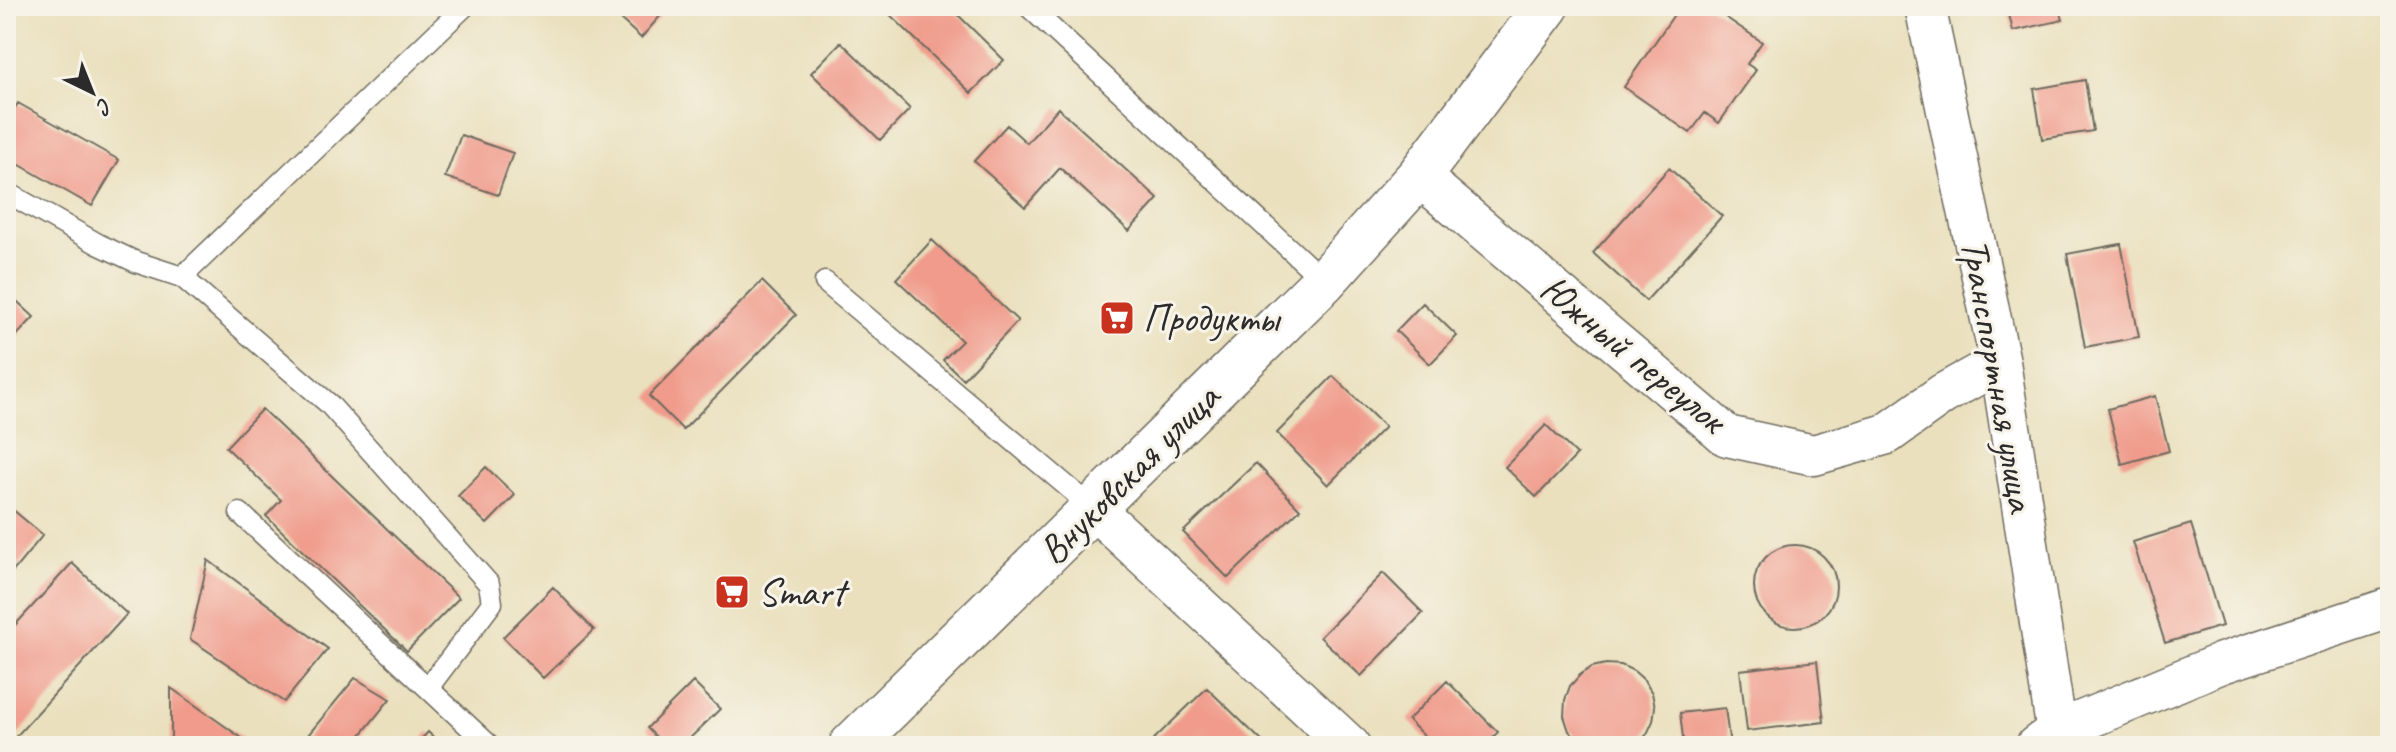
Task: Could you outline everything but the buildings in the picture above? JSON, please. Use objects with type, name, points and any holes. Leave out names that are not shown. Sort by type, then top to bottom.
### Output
[{"type":"main road","name":"Внуковская улица","points":[[851,746],[1324,281],[1419,176],[1547,6]]},
{"type":"street","name":"Транспортная улица","points":[[1925,6],[2000,362],[2050,741]]},
{"type":"street","name":"Южный переулок","points":[[1419,176],[1727,436],[1814,455],[1887,434],[1943,394],[2000,362]]},
{"type":"street","points":[[1094,509],[1350,746]]},
{"type":"street","points":[[2050,741],[2222,663],[2390,608]]},
{"type":"lane","points":[[182,277],[465,6]]},
{"type":"lane","points":[[1028,6],[1324,281]]},
{"type":"lane","points":[[6,192],[111,250],[182,277],[329,404],[489,584],[492,603],[428,688]]},
{"type":"lane","points":[[825,282],[1094,509]]},
{"type":"lane","points":[[240,513],[490,746]]},
{"type":"place","name":"Продукты","points":[[1117,318]]},
{"type":"place","name":"Smart","points":[[732,592]]}]
